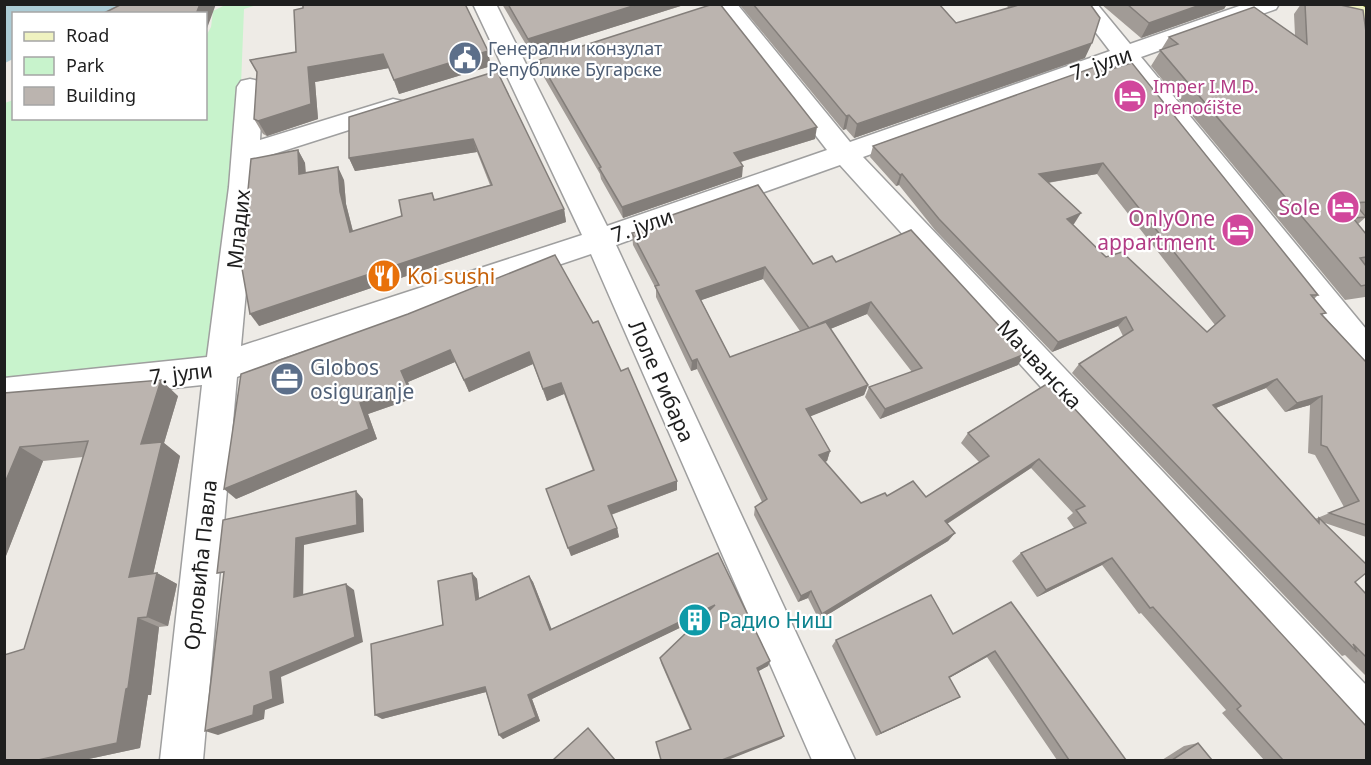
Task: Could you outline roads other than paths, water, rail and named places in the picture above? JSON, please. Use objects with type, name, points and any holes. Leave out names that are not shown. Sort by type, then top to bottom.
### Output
[{"type":"main road","points":[[1340,4],[1366,16]]},
{"type":"street","name":"Лоле Рибара","points":[[484,4],[600,240],[834,760]]},
{"type":"street","points":[[1085,4],[1366,352]]},
{"type":"street","name":"7. јули","points":[[4,392],[220,369],[266,350],[600,240],[1268,4]]},
{"type":"street","name":"Мачванска","points":[[717,6],[845,154],[1366,715]]},
{"type":"street","name":"Младих","points":[[220,369],[227,335],[250,87]]},
{"type":"street","points":[[245,154],[417,99]]},
{"type":"street","name":"Орловића Павла","points":[[181,760],[220,369]]},
{"type":"water","points":[[5,5],[131,5],[114,12],[12,12],[12,60],[5,63]]},
{"type":"place","name":"Генерални конзулат Републике Бугарске","points":[[465,58]]},
{"type":"place","name":"Imper I.M.D. prenoćište","points":[[1130,96]]},
{"type":"place","name":"Sole","points":[[1343,207]]},
{"type":"place","name":"OnlyOne appartment","points":[[1238,230]]},
{"type":"place","name":"Koi sushi","points":[[384,276]]},
{"type":"place","name":"Globos osiguranje","points":[[287,379]]},
{"type":"place","name":"Радио Ниш","points":[[695,620]]}]
